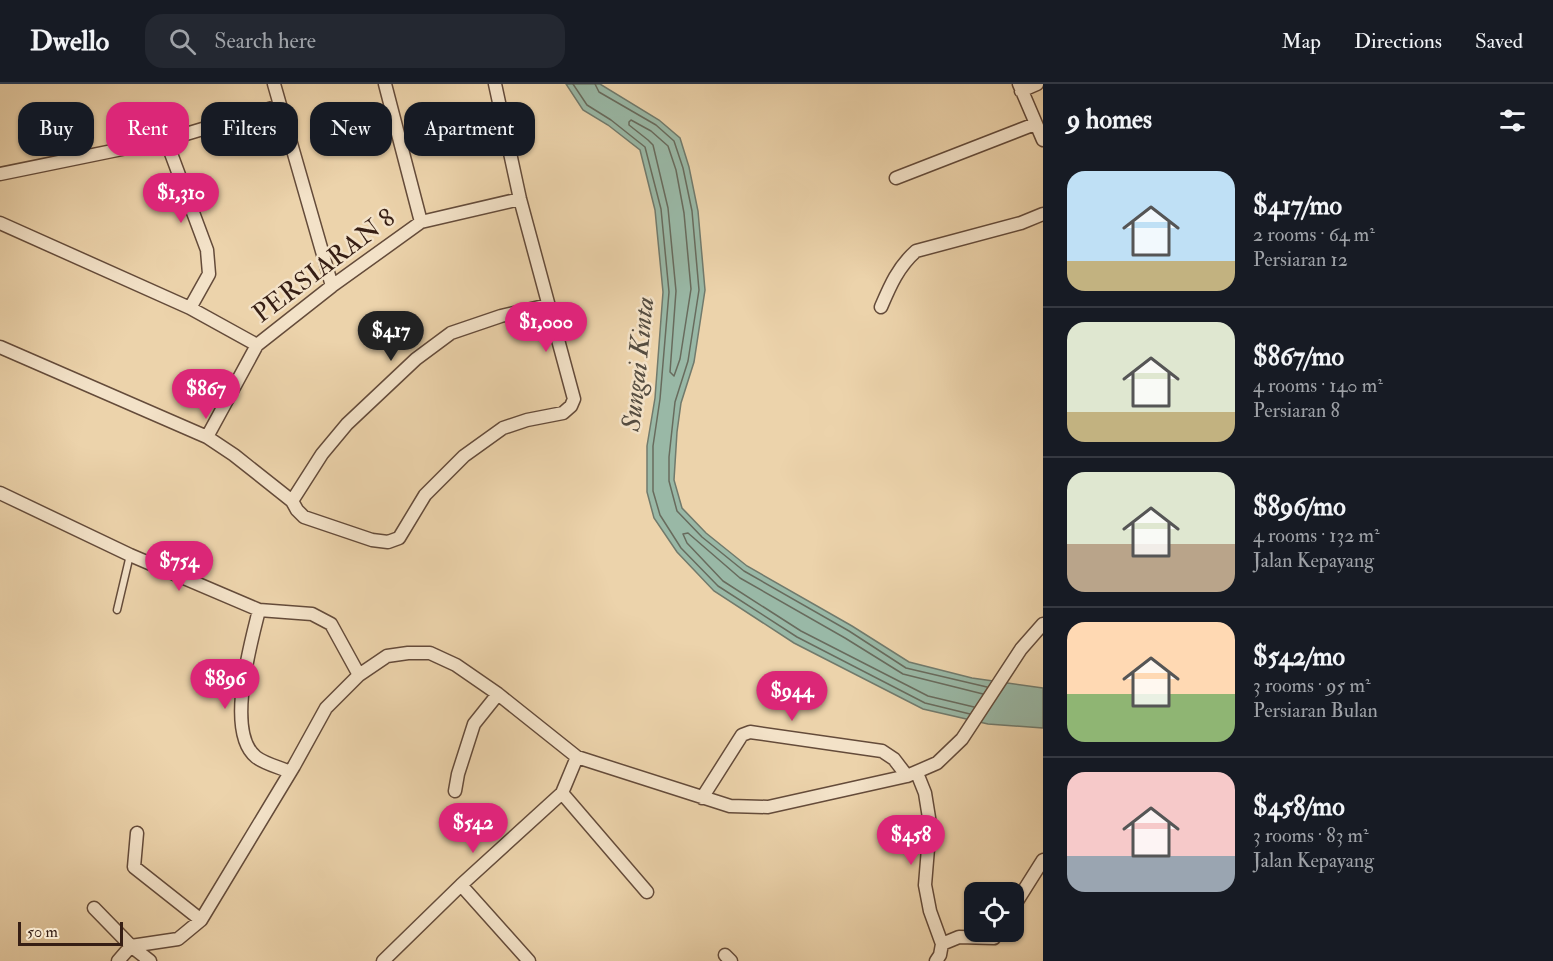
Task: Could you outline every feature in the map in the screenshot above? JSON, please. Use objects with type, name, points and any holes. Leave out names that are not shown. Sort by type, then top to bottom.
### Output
[{"type":"street","points":[[274,84],[278,102]]},
{"type":"street","points":[[385,84],[421,222]]},
{"type":"street","points":[[0,347],[207,437],[234,455],[292,501],[304,518],[372,540],[388,542],[399,538],[425,495],[464,456],[503,428],[527,420],[563,413],[571,406],[574,399],[520,199],[495,84]]},
{"type":"street","points":[[1037,84],[1020,87],[1043,140]]},
{"type":"street","points":[[896,178],[1035,124]]},
{"type":"street","points":[[0,174],[106,152]]},
{"type":"street","points":[[172,156],[207,250],[209,274],[190,308]]},
{"type":"street","points":[[294,156],[332,286]]},
{"type":"street","name":"PERSIARAN 8","points":[[207,437],[257,345],[332,286],[421,222],[520,199]]},
{"type":"street","points":[[880,307],[895,274],[916,251],[1021,223],[1043,214]]},
{"type":"street","points":[[0,223],[190,308],[257,345]]},
{"type":"street","points":[[292,501],[321,454],[347,424],[416,359],[442,339],[451,333],[501,316],[548,305]]},
{"type":"street","points":[[0,493],[130,555],[259,610],[312,614],[331,624],[359,675]]},
{"type":"street","points":[[259,610],[245,672],[240,713],[245,741],[257,758],[290,772]]},
{"type":"street","points":[[118,961],[131,946],[178,939],[201,920],[326,708],[359,675],[387,656],[430,653],[456,665],[498,694],[577,757],[730,806],[768,807],[912,774],[937,763],[962,739],[1021,649],[1043,624]]},
{"type":"street","points":[[455,791],[474,724],[498,694]]},
{"type":"street","points":[[702,798],[742,735],[750,732],[882,751],[894,759],[912,774],[925,793],[930,824],[925,885],[930,911],[942,944],[936,961]]},
{"type":"street","points":[[383,961],[461,885],[562,793],[577,757]]},
{"type":"street","points":[[562,793],[647,892]]},
{"type":"street","points":[[136,833],[134,867],[201,920]]},
{"type":"street","points":[[1024,890],[1043,860]]},
{"type":"street","points":[[461,885],[529,961]]},
{"type":"street","points":[[94,908],[131,946],[150,961]]},
{"type":"street","points":[[942,944],[964,937]]},
{"type":"lane","points":[[117,610],[130,555]]},
{"type":"water","name":"Sungai Kinta","points":[[566,84],[600,84],[659,120],[680,138],[689,167],[698,211],[705,290],[694,362],[681,403],[677,432],[674,480],[682,508],[706,533],[747,566],[852,626],[909,662],[972,678],[1043,688],[1043,728],[988,724],[923,709],[794,643],[714,591],[677,552],[654,518],[647,492],[647,446],[655,398],[663,292],[655,210],[640,150],[608,125],[583,110]]}]
